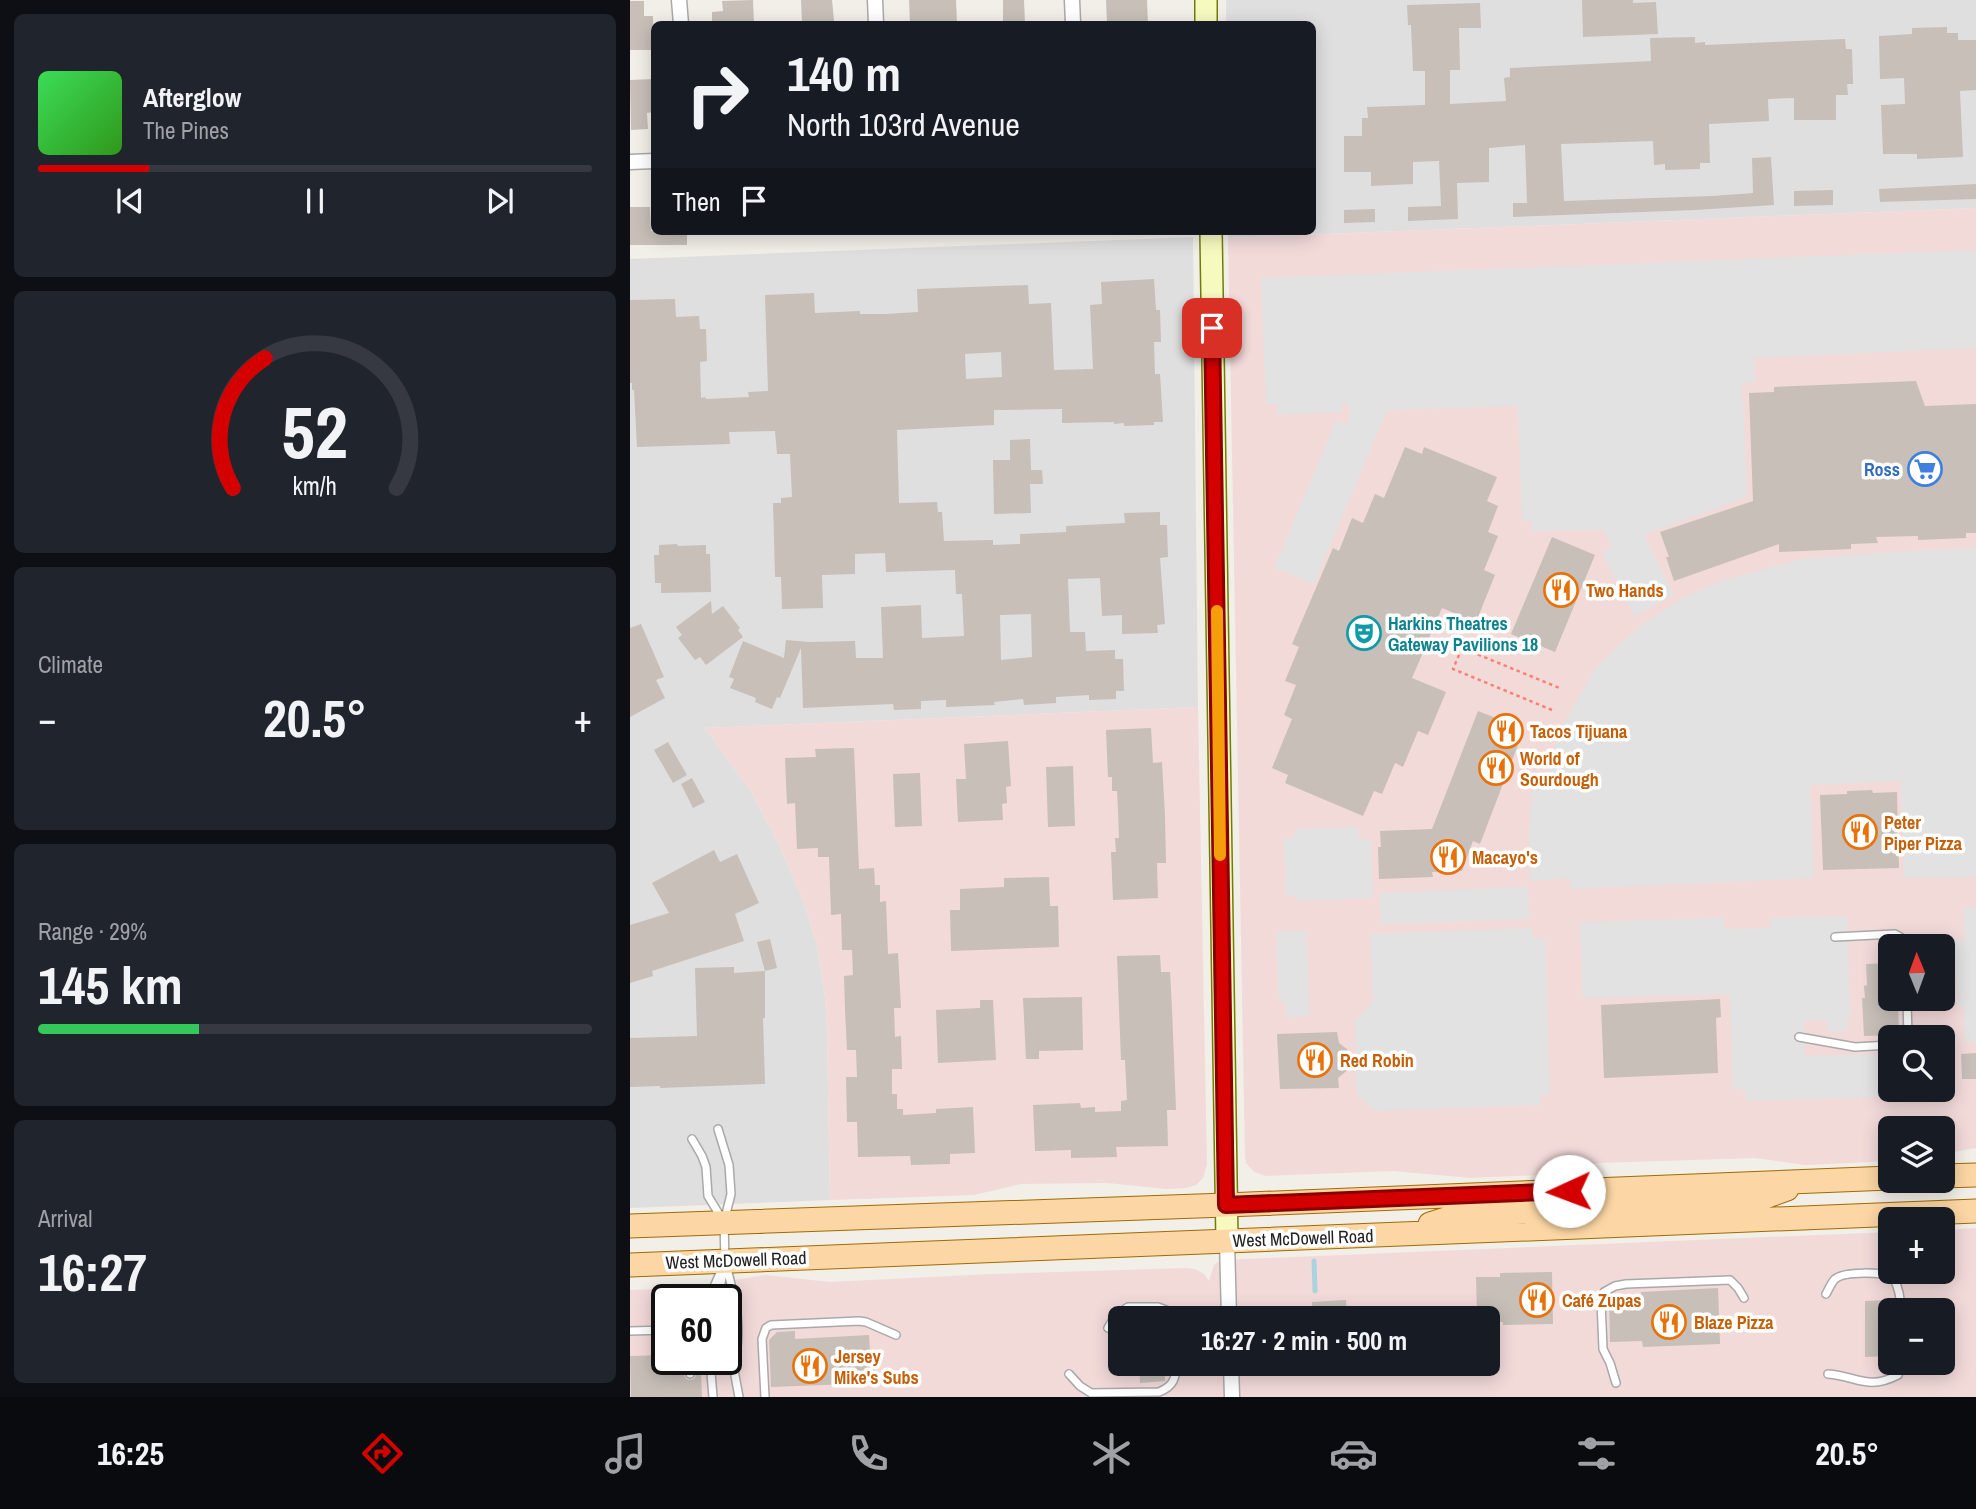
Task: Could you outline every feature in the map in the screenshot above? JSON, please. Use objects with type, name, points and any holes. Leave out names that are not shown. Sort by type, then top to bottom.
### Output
[{"type":"main road","points":[[1955,1176],[1976,1175]]},
{"type":"main road","name":"West McDowell Road","points":[[630,1226],[1878,1179]]},
{"type":"main road","points":[[1575,1226],[1582,1215],[1599,1206],[1754,1201],[1806,1182]]},
{"type":"main road","points":[[1398,1234],[1465,1213],[1547,1210],[1564,1203],[1569,1191]]},
{"type":"main road","name":"West McDowell Road","points":[[630,1265],[1976,1211]]},
{"type":"street","points":[[679,0],[681,21]]},
{"type":"street","points":[[875,0],[876,21]]},
{"type":"street","points":[[1072,0],[1073,21]]},
{"type":"street","points":[[1206,0],[1206,21]]},
{"type":"street","points":[[630,162],[651,161]]},
{"type":"street","points":[[1211,235],[1229,1306]]},
{"type":"street","points":[[1231,1376],[1232,1397]]},
{"type":"lane","points":[[1835,937],[1878,935]]},
{"type":"lane","points":[[1799,1037],[1855,1047],[1878,1046]]},
{"type":"lane","points":[[718,1129],[729,1165],[731,1194],[724,1222],[725,1261],[721,1284]]},
{"type":"lane","points":[[692,1139],[706,1167],[708,1196],[724,1222]]},
{"type":"lane","points":[[715,1284],[725,1261]]},
{"type":"lane","points":[[725,1261],[732,1284]]},
{"type":"lane","points":[[1826,1294],[1834,1280],[1842,1275],[1884,1273],[1893,1277],[1901,1298]]},
{"type":"lane","points":[[1616,1383],[1603,1349],[1601,1301],[1604,1292],[1626,1284],[1730,1280],[1744,1298]]},
{"type":"lane","points":[[765,1397],[763,1334],[771,1325],[859,1321],[896,1335]]},
{"type":"lane","points":[[630,1331],[651,1330]]},
{"type":"lane","points":[[1069,1374],[1091,1393],[1159,1392],[1166,1389],[1175,1380],[1175,1376]]},
{"type":"lane","points":[[1828,1374],[1842,1375],[1860,1382],[1886,1381],[1899,1375]]},
{"type":"lane","points":[[711,1375],[713,1397]]},
{"type":"lane","points":[[735,1375],[739,1397]]},
{"type":"path","points":[[1552,710],[1453,669],[1462,648],[1562,689]]},
{"type":"shaded area","points":[[1226,0],[1976,0],[1976,208],[1316,234],[1316,21],[1226,21]]},
{"type":"shaded area","points":[[1976,208],[1976,1148],[1955,1152],[1955,1116],[1878,1116],[1878,1162],[1806,1165],[1755,1158],[1599,1163],[1540,1175],[1471,1178],[1393,1171],[1266,1176],[1254,1172],[1246,1163],[1228,238]]},
{"type":"shaded area","points":[[1228,235],[1303,235],[1228,238]]},
{"type":"shaded area","points":[[1193,237],[1198,707],[705,728],[752,793],[781,849],[804,903],[817,945],[827,1030],[830,1200],[630,1208],[630,259]]},
{"type":"shaded area","points":[[1976,250],[1976,348],[1754,358],[1755,382],[1742,383],[1747,497],[1648,533],[1645,537],[1674,595],[1634,616],[1602,553],[1612,547],[1604,530],[1532,531],[1532,521],[1522,521],[1518,406],[1387,410],[1314,584],[1274,568],[1336,421],[1347,425],[1350,410],[1347,403],[1342,402],[1341,412],[1277,415],[1277,404],[1266,404],[1261,278]]},
{"type":"shaded area","points":[[1976,548],[1976,877],[1904,878],[1901,781],[1810,785],[1814,878],[1571,889],[1570,878],[1530,881],[1529,828],[1534,778],[1545,780],[1562,727],[1597,666],[1642,625],[1686,596],[1724,580],[1802,559]]},
{"type":"shaded area","points":[[1198,707],[1207,1164],[1203,1178],[1196,1185],[1186,1188],[1167,1189],[1107,1183],[1021,1184],[974,1195],[830,1200],[827,1030],[817,945],[804,903],[781,849],[752,793],[705,728]]},
{"type":"shaded area","points":[[1358,827],[1359,840],[1371,839],[1373,898],[1298,901],[1297,895],[1286,896],[1284,839],[1295,838],[1295,829]]},
{"type":"shaded area","points":[[1528,887],[1529,919],[1381,924],[1380,893]]},
{"type":"shaded area","points":[[1964,908],[1976,908],[1976,1042],[1965,1043],[1964,1006],[1957,1006],[1955,940],[1965,940]]},
{"type":"shaded area","points":[[1847,916],[1850,1018],[1847,1019],[1847,1031],[1828,1032],[1827,1020],[1804,1021],[1805,1056],[1878,1054],[1878,1097],[1746,1101],[1745,1089],[1733,1089],[1730,994],[1583,998],[1580,922],[1724,918],[1725,929],[1770,928],[1770,918]]},
{"type":"shaded area","points":[[1532,928],[1533,938],[1545,938],[1550,1095],[1541,1095],[1541,1105],[1376,1111],[1357,1096],[1355,1022],[1373,1001],[1370,934]]},
{"type":"shaded area","points":[[1306,930],[1310,1016],[1286,1017],[1286,1002],[1279,1001],[1276,932]]},
{"type":"shaded area","points":[[1976,1228],[1976,1397],[630,1397],[630,1290],[651,1289],[651,1375],[742,1375],[742,1284],[710,1284],[766,1275],[830,1282],[1186,1268],[1204,1274],[1209,1281],[1214,1265],[1221,1260],[1878,1233],[1878,1284],[1955,1284],[1955,1229]]},
{"type":"building","points":[[753,0],[754,21],[712,21],[712,12],[723,11],[722,1]]},
{"type":"building","points":[[801,0],[832,0],[834,21],[802,21]]},
{"type":"building","points":[[909,0],[956,0],[957,21],[910,21]]},
{"type":"building","points":[[1003,0],[1024,0],[1025,21],[1003,21]]},
{"type":"building","points":[[1106,0],[1147,0],[1148,21],[1107,21]]},
{"type":"building","points":[[1582,0],[1656,2],[1658,34],[1583,37]]},
{"type":"building","points":[[630,1],[644,1],[644,16],[653,16],[651,50],[630,50]]},
{"type":"building","points":[[1480,3],[1481,28],[1459,28],[1460,70],[1450,70],[1450,104],[1506,101],[1504,78],[1510,77],[1510,68],[1651,61],[1650,38],[1695,37],[1695,43],[1705,42],[1705,45],[1845,39],[1846,49],[1852,49],[1853,84],[1847,84],[1848,95],[1836,95],[1836,120],[1794,120],[1794,98],[1768,99],[1769,121],[1709,124],[1710,163],[1700,163],[1700,169],[1665,170],[1665,164],[1654,165],[1653,141],[1561,144],[1564,201],[1753,193],[1752,158],[1771,157],[1774,205],[1513,217],[1513,203],[1527,203],[1525,145],[1489,148],[1489,182],[1457,183],[1458,219],[1408,221],[1408,207],[1441,206],[1439,161],[1413,162],[1413,184],[1371,186],[1371,172],[1344,172],[1344,136],[1362,136],[1362,118],[1368,118],[1367,107],[1425,105],[1425,71],[1413,71],[1411,25],[1408,25],[1407,5]]},
{"type":"building","points":[[1947,27],[1947,33],[1958,33],[1958,40],[1976,40],[1976,90],[1960,91],[1963,157],[1917,159],[1917,154],[1883,154],[1881,105],[1905,104],[1904,78],[1880,79],[1879,36],[1912,34],[1912,28]]},
{"type":"building","points":[[651,79],[648,129],[631,130],[630,80]]},
{"type":"building","points":[[1976,184],[1976,199],[1880,202],[1879,189]]},
{"type":"building","points":[[1833,190],[1833,205],[1794,206],[1794,191]]},
{"type":"building","points":[[630,207],[650,207],[651,235],[687,235],[687,245],[630,245]]},
{"type":"building","points":[[1375,209],[1375,222],[1344,223],[1344,210]]},
{"type":"building","points":[[1154,279],[1156,310],[1160,310],[1161,342],[1154,342],[1155,374],[1160,374],[1163,422],[1124,426],[1124,423],[1114,422],[1062,423],[1062,409],[994,410],[994,425],[897,430],[899,503],[937,502],[938,512],[942,512],[944,541],[993,540],[993,545],[1020,544],[1020,534],[1066,532],[1066,526],[1125,523],[1124,513],[1160,512],[1160,525],[1167,525],[1168,557],[1160,558],[1165,624],[1157,625],[1158,633],[1122,634],[1122,615],[1102,616],[1100,578],[1068,579],[1070,632],[1085,632],[1086,651],[1115,650],[1115,659],[1123,659],[1124,691],[1116,691],[1116,699],[1089,700],[1089,695],[1056,697],[1056,703],[1024,705],[1023,699],[994,702],[995,705],[946,707],[946,700],[921,701],[921,709],[894,710],[893,704],[803,708],[801,648],[780,698],[777,697],[772,709],[755,702],[756,698],[730,688],[734,679],[729,677],[743,641],[784,658],[786,640],[855,641],[856,658],[883,658],[881,607],[921,605],[922,638],[964,636],[962,594],[956,594],[955,570],[886,572],[885,553],[855,554],[855,574],[822,575],[823,608],[782,609],[781,577],[775,577],[773,503],[781,503],[781,498],[792,497],[790,454],[777,454],[775,431],[729,432],[730,444],[637,447],[634,390],[630,383],[630,300],[675,299],[676,317],[699,316],[700,329],[706,329],[707,361],[700,362],[701,398],[706,399],[749,397],[748,392],[768,391],[765,295],[814,293],[815,313],[860,311],[860,314],[886,314],[918,312],[917,289],[1028,285],[1029,304],[1051,303],[1054,370],[1093,369],[1090,305],[1102,304],[1101,282]],"holes":[[[1001,352],[1002,377],[966,379],[965,354]],[[1031,614],[1032,657],[1001,660],[1000,615]]]},
{"type":"building","points":[[1916,381],[1925,406],[1976,404],[1976,533],[1966,533],[1966,538],[1918,540],[1918,536],[1876,537],[1878,543],[1851,544],[1851,549],[1779,552],[1779,544],[1674,581],[1660,532],[1753,501],[1749,393],[1774,392],[1774,387]]},
{"type":"building","points":[[1030,439],[1031,470],[1042,470],[1043,484],[1030,484],[1031,513],[994,514],[993,460],[1010,460],[1010,440]]},
{"type":"building","name":"Harkins Theatres Gateway Pavilions 18","points":[[1405,447],[1422,454],[1424,447],[1497,477],[1487,501],[1498,506],[1488,532],[1498,536],[1484,570],[1495,575],[1476,622],[1442,608],[1412,678],[1446,692],[1428,735],[1418,731],[1403,767],[1395,763],[1382,794],[1374,791],[1363,816],[1285,783],[1288,775],[1272,768],[1292,719],[1284,715],[1296,685],[1285,681],[1299,647],[1292,644],[1333,548],[1339,551],[1352,518],[1363,523],[1375,494],[1384,498]]},
{"type":"building","points":[[1552,537],[1595,555],[1555,652],[1511,634]]},
{"type":"building","points":[[659,545],[706,545],[706,554],[710,554],[711,592],[661,593],[661,583],[655,583],[654,555],[659,555]]},
{"type":"building","points":[[711,601],[712,614],[723,606],[740,628],[738,630],[743,637],[706,665],[700,657],[695,660],[678,638],[682,635],[676,627]]},
{"type":"building","points":[[641,624],[664,677],[656,680],[665,698],[630,717],[630,628]]},
{"type":"building","points":[[1478,711],[1524,729],[1480,844],[1473,841],[1462,871],[1432,872],[1433,877],[1379,879],[1380,831],[1432,829]]},
{"type":"building","points":[[1151,728],[1153,763],[1162,762],[1166,863],[1157,863],[1158,898],[1113,900],[1111,852],[1116,852],[1115,838],[1119,838],[1118,810],[1117,791],[1112,791],[1112,777],[1108,777],[1106,730]]},
{"type":"building","points":[[1008,741],[1011,786],[1006,787],[1007,803],[1002,804],[1003,820],[958,822],[956,779],[966,779],[964,744]]},
{"type":"building","points":[[668,742],[687,775],[673,783],[654,750]]},
{"type":"building","points":[[854,748],[859,869],[874,868],[875,885],[880,885],[880,902],[886,901],[888,954],[898,953],[901,1008],[894,1008],[895,1037],[901,1036],[902,1069],[892,1069],[892,1094],[897,1094],[897,1109],[903,1109],[903,1115],[936,1113],[936,1109],[973,1107],[975,1153],[950,1154],[950,1164],[911,1165],[910,1156],[858,1157],[857,1122],[847,1122],[846,1077],[857,1077],[856,1050],[847,1050],[845,1010],[844,976],[853,975],[852,950],[842,950],[841,914],[831,915],[829,857],[818,857],[818,848],[797,849],[795,803],[787,804],[785,758],[816,757],[815,749]]},
{"type":"building","points":[[1073,766],[1075,826],[1048,827],[1046,767]]},
{"type":"building","points":[[920,773],[922,826],[895,827],[893,774]]},
{"type":"building","points":[[692,778],[705,802],[693,808],[681,784]]},
{"type":"building","name":"Peter Piper Pizza","points":[[1872,790],[1873,793],[1897,792],[1899,868],[1823,870],[1820,795]]},
{"type":"building","points":[[714,850],[720,862],[737,854],[759,903],[735,914],[744,941],[652,971],[653,976],[630,983],[630,925],[669,913],[652,883]]},
{"type":"building","points":[[1049,877],[1050,906],[1058,906],[1059,947],[951,951],[950,910],[960,910],[960,889],[1004,887],[1004,878]]},
{"type":"building","points":[[770,939],[777,968],[765,971],[757,942]]},
{"type":"building","points":[[1160,955],[1161,972],[1170,972],[1172,1009],[1176,1110],[1167,1110],[1168,1146],[1116,1147],[1117,1157],[1071,1158],[1071,1150],[1035,1151],[1033,1105],[1080,1103],[1081,1108],[1095,1107],[1095,1112],[1121,1111],[1121,1101],[1127,1100],[1125,1060],[1121,1060],[1117,956]]},
{"type":"building","points":[[1866,964],[1878,964],[1878,1012],[1898,1012],[1899,1025],[1878,1025],[1878,1036],[1864,1036],[1862,998],[1865,998],[1864,986],[1867,985]]},
{"type":"building","points":[[734,967],[734,973],[765,971],[765,1084],[630,1087],[630,1038],[697,1036],[695,968]]},
{"type":"building","points":[[1082,997],[1083,1050],[1039,1051],[1039,1059],[1026,1059],[1023,998]]},
{"type":"building","points":[[1720,999],[1721,1017],[1716,1018],[1718,1073],[1604,1078],[1601,1005]]},
{"type":"building","points":[[980,1000],[993,1000],[996,1060],[938,1063],[936,1010],[980,1008]]},
{"type":"building","name":"Red Robin","points":[[1337,1032],[1339,1043],[1347,1049],[1351,1057],[1350,1068],[1338,1078],[1339,1088],[1280,1089],[1277,1034]]},
{"type":"building","points":[[1976,1053],[1976,1079],[1962,1079],[1961,1054]]},
{"type":"building","points":[[1552,1272],[1553,1324],[1503,1325],[1503,1322],[1500,1322],[1500,1306],[1477,1306],[1476,1277],[1500,1277],[1500,1273]]},
{"type":"building","points":[[1718,1288],[1720,1344],[1643,1347],[1642,1341],[1610,1342],[1609,1296]]},
{"type":"building","points":[[1346,1300],[1346,1306],[1312,1306],[1312,1302]]},
{"type":"building","points":[[1878,1300],[1878,1356],[1865,1357],[1865,1301]]},
{"type":"building","points":[[795,1331],[795,1339],[869,1335],[870,1352],[874,1352],[876,1383],[771,1387],[769,1340],[777,1332]]},
{"type":"building","points":[[651,1355],[651,1375],[684,1375],[691,1380],[696,1375],[701,1375],[702,1397],[631,1397],[630,1356]]},
{"type":"building","points":[[1140,1376],[1165,1376],[1165,1381],[1140,1383]]},
{"type":"waterway","points":[[1314,1261],[1315,1291]]},
{"type":"slow traffic","points":[[1217,611],[1220,855]]},
{"type":"place","name":"Ross","points":[[1925,469]]},
{"type":"place","name":"Two Hands","points":[[1561,590]]},
{"type":"place","name":"Harkins Theatres Gateway Pavilions 18","points":[[1364,633]]},
{"type":"place","name":"Tacos Tijuana","points":[[1506,731]]},
{"type":"place","name":"World of Sourdough","points":[[1496,768]]},
{"type":"place","name":"Peter Piper Pizza","points":[[1860,832]]},
{"type":"place","name":"Macayo's","points":[[1448,857]]},
{"type":"place","name":"Red Robin","points":[[1315,1060]]},
{"type":"place","name":"Café Zupas","points":[[1537,1300]]},
{"type":"place","name":"Blaze Pizza","points":[[1669,1322]]},
{"type":"place","name":"Jersey Mike's Subs","points":[[810,1366]]},
{"type":"route","points":[[1212,328],[1226,1205],[1569,1191]]}]
